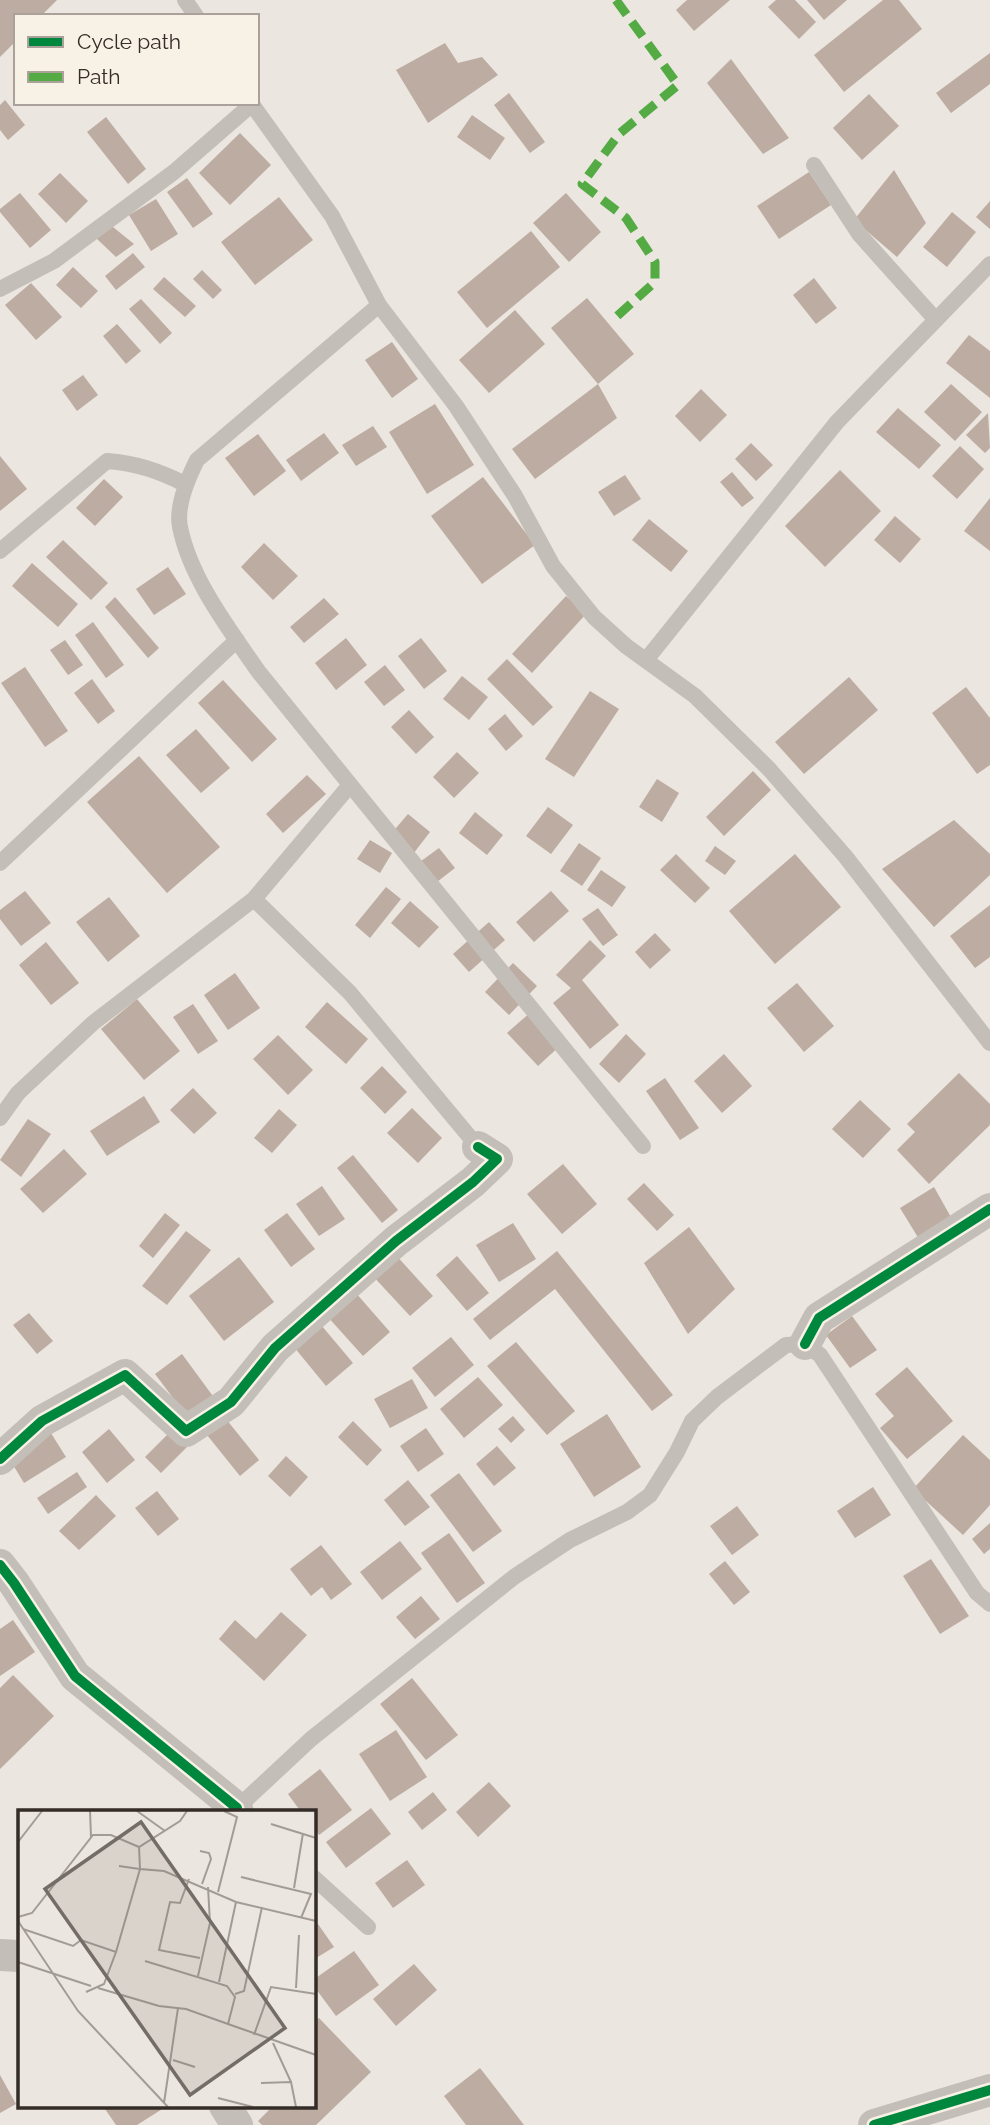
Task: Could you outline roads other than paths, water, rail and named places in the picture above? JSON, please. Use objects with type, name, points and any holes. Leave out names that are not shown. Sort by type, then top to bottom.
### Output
[{"type":"street","points":[[0,1459],[41,1421],[125,1375],[186,1432],[231,1402],[275,1348],[396,1241],[473,1182],[498,1159],[478,1147]]},
{"type":"street","points":[[804,1344],[819,1318],[990,1209]]},
{"type":"street","points":[[0,1565],[75,1676],[237,1810]]},
{"type":"street","points":[[0,1955],[18,1956]]},
{"type":"street","points":[[874,2125],[990,2090]]},
{"type":"street","points":[[226,2108],[237,2125]]},
{"type":"lane","points":[[0,289],[65,253],[174,172],[251,105]]},
{"type":"lane","points":[[253,105],[332,216],[379,305],[456,406],[515,496],[553,566],[594,617],[695,696],[769,769],[845,856],[990,1043]]},
{"type":"lane","points":[[814,165],[859,234],[936,320]]},
{"type":"lane","points":[[646,660],[837,422],[990,264]]},
{"type":"lane","points":[[379,305],[197,460],[185,484],[179,526],[197,576],[258,671],[643,1146]]},
{"type":"lane","points":[[0,551],[107,461],[134,463],[185,484]]},
{"type":"lane","points":[[0,863],[237,640]]},
{"type":"lane","points":[[0,1118],[18,1093],[93,1023],[254,899],[350,785]]},
{"type":"lane","points":[[254,899],[350,993],[478,1147]]},
{"type":"lane","points":[[237,1810],[312,1739],[514,1577],[570,1540],[627,1512],[650,1495],[677,1452],[692,1421],[717,1396],[786,1345],[804,1344],[820,1355],[977,1592],[990,1604]]},
{"type":"lane","points":[[315,1879],[369,1927]]}]
